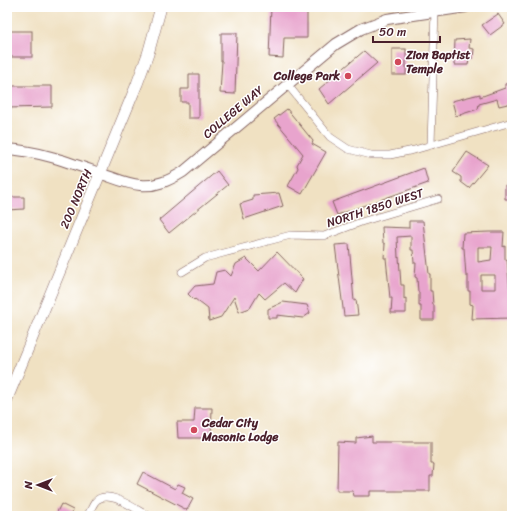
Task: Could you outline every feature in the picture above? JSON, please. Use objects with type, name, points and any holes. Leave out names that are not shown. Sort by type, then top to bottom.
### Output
[{"type":"main road","name":"200 NORTH","points":[[7,399],[10,386],[101,174],[148,54],[161,7]]},
{"type":"main road","name":"COLLEGE WAY","points":[[7,149],[46,154],[101,174],[140,186],[154,185],[169,180],[183,172],[336,44],[361,29],[387,19],[434,10],[466,7]]},
{"type":"street","points":[[431,145],[434,10]]},
{"type":"street","points":[[287,84],[321,127],[335,140],[348,148],[371,155],[390,155],[512,122]]},
{"type":"street","name":"NORTH 1850 WEST","points":[[182,272],[205,258],[291,235],[324,236],[361,222],[438,199]]},
{"type":"street","points":[[87,516],[95,502],[101,497],[110,496],[148,516]]},
{"type":"building","points":[[271,7],[307,9],[307,38],[284,38],[283,58],[269,57]]},
{"type":"building","points":[[498,14],[505,24],[490,35],[482,25]]},
{"type":"building","points":[[7,31],[32,31],[32,57],[7,57]]},
{"type":"building","points":[[221,33],[237,33],[235,94],[220,93],[222,61]]},
{"type":"building","points":[[470,39],[469,48],[474,49],[473,58],[469,58],[468,65],[454,65],[455,40]]},
{"type":"building","points":[[392,49],[406,49],[406,75],[392,75]]},
{"type":"building","name":"College Park","points":[[364,51],[377,63],[329,104],[319,89]]},
{"type":"building","points":[[189,74],[199,74],[199,118],[188,118],[188,102],[181,102],[181,89],[189,89]]},
{"type":"building","points":[[512,82],[512,103],[499,106],[497,99],[479,104],[478,109],[456,116],[452,101],[480,94],[480,97],[505,88],[505,84]]},
{"type":"building","points":[[7,86],[52,86],[52,107],[7,108]]},
{"type":"building","points":[[287,109],[313,141],[312,144],[326,152],[302,194],[288,186],[298,168],[297,165],[303,154],[274,119]]},
{"type":"building","points":[[467,152],[488,165],[469,188],[461,182],[461,177],[453,172]]},
{"type":"building","points":[[424,168],[428,183],[337,215],[332,202]]},
{"type":"building","points":[[217,171],[228,185],[169,233],[159,220]]},
{"type":"building","points":[[512,184],[512,199],[505,199],[505,185]]},
{"type":"building","points":[[279,193],[283,206],[244,219],[240,204],[253,200],[253,195]]},
{"type":"building","points":[[7,197],[24,197],[24,209],[7,210]]},
{"type":"building","points":[[409,221],[423,221],[430,274],[430,291],[432,291],[434,305],[434,320],[421,320],[421,306],[419,306],[419,292],[417,278],[415,277],[416,263],[414,263],[413,250],[411,250],[411,236],[397,237],[401,285],[404,285],[404,299],[406,298],[406,313],[391,313],[392,298],[390,298],[386,258],[384,258],[385,244],[383,243],[382,227],[409,228]]},
{"type":"building","points":[[504,232],[503,247],[505,246],[505,260],[507,259],[512,318],[472,319],[473,305],[470,304],[470,291],[468,291],[468,276],[466,276],[464,248],[462,248],[463,233]],"holes":[[[478,247],[492,247],[491,260],[478,262]],[[481,275],[495,275],[495,289],[481,289]]]},
{"type":"building","points":[[349,244],[354,301],[356,300],[358,315],[344,316],[335,245]]},
{"type":"building","points":[[277,252],[303,279],[295,293],[284,283],[265,299],[259,293],[250,308],[239,312],[234,297],[221,317],[209,321],[208,309],[188,294],[195,286],[213,284],[216,272],[225,270],[231,276],[236,264],[246,258],[259,271]]},
{"type":"building","points":[[283,302],[307,305],[310,313],[303,318],[277,315],[277,318],[268,318],[268,309]]},
{"type":"building","name":"Cedar City Masonic Lodge","points":[[195,408],[212,408],[211,438],[178,438],[177,422],[194,422]]},
{"type":"building","points":[[372,436],[372,442],[431,442],[431,464],[434,464],[433,476],[430,476],[430,491],[370,491],[370,496],[354,496],[353,491],[337,491],[338,442],[356,443],[356,438]]},
{"type":"building","points":[[143,472],[175,489],[178,484],[185,487],[182,493],[193,499],[187,510],[137,484]]},
{"type":"building","points":[[61,504],[73,510],[70,516],[55,516]]},
{"type":"place","name":"Zion Baptist Temple","points":[[398,62]]},
{"type":"place","name":"College Park","points":[[348,76]]},
{"type":"place","name":"Cedar City Masonic Lodge","points":[[194,430]]}]
